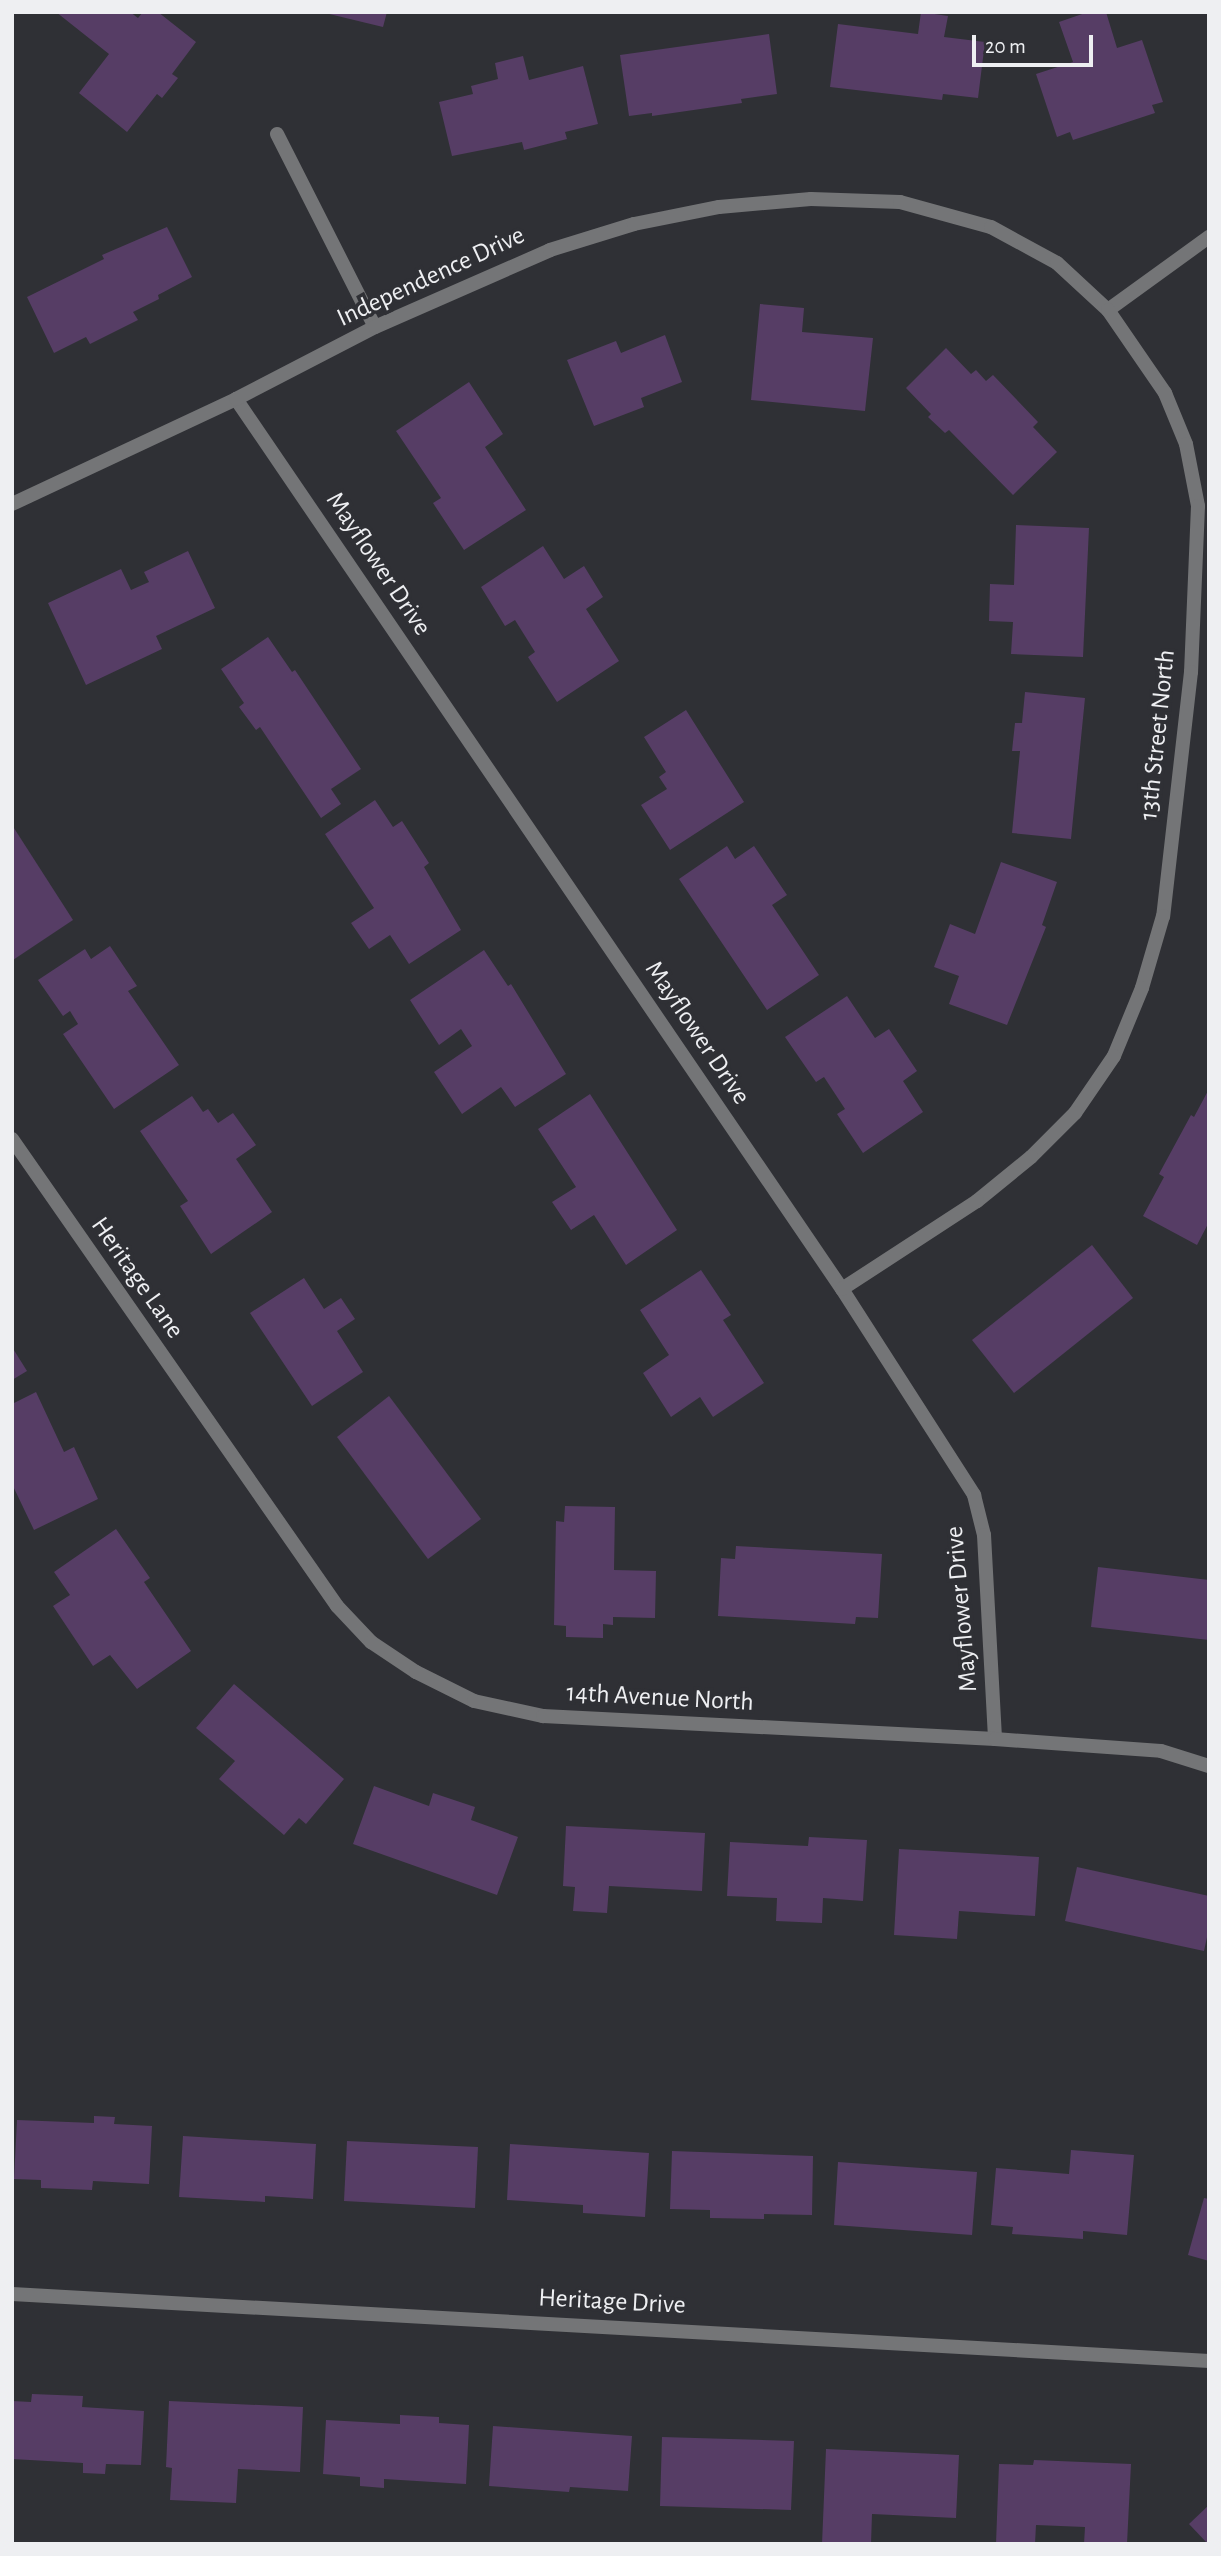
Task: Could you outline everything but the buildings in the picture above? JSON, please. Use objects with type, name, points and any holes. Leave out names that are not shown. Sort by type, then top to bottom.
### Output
[{"type":"street","points":[[277,134],[375,327]]},
{"type":"street","name":"Independence Drive","points":[[12,504],[236,399],[375,327],[550,250],[634,224],[719,207],[811,199],[900,202]]},
{"type":"street","name":"13th Street North","points":[[842,1289],[977,1200],[1031,1157],[1075,1113],[1114,1056],[1142,988],[1163,916],[1191,672],[1198,506],[1186,444],[1165,393],[1108,310],[1057,263],[991,227],[900,202]]},
{"type":"street","points":[[1108,310],[1209,237]]},
{"type":"street","name":"Mayflower Drive","points":[[236,399],[842,1289],[974,1495],[984,1535],[995,1739]]},
{"type":"street","name":"Heritage Lane","points":[[12,1139],[222,1444]]},
{"type":"street","name":"14th Avenue North","points":[[222,1444],[337,1605],[370,1642],[416,1672],[474,1701],[543,1716],[995,1739],[1161,1751],[1209,1766]]},
{"type":"street","name":"Heritage Drive","points":[[12,2294],[1209,2361]]}]
